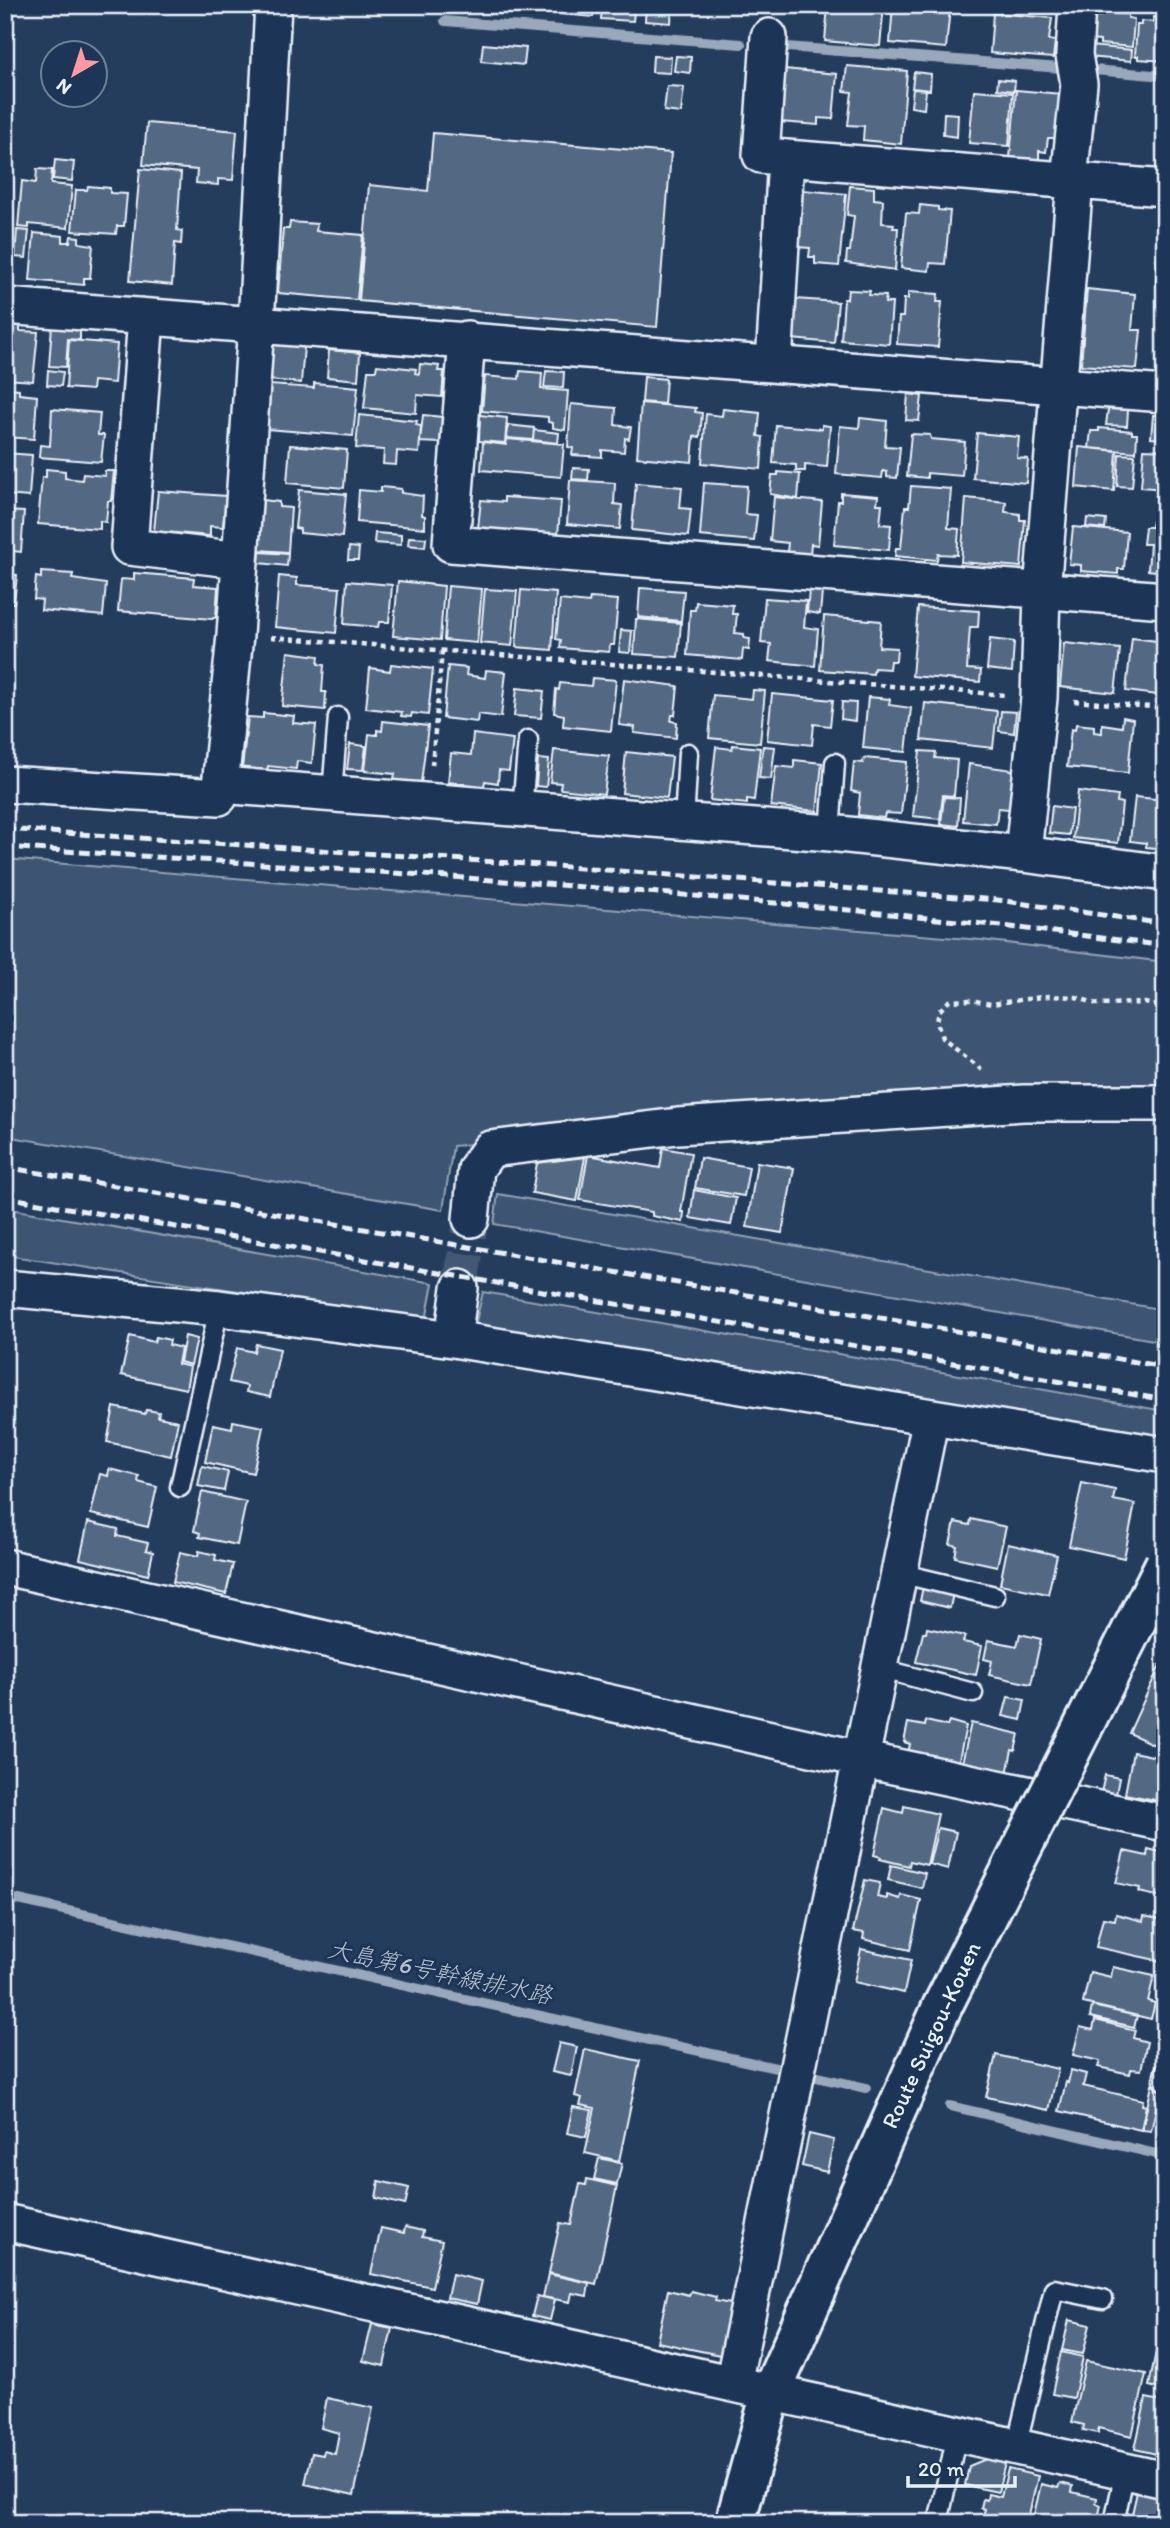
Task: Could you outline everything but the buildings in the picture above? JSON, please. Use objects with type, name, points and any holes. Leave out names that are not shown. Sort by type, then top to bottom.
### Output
[{"type":"main road","name":"Route Suigou-Kouen","points":[[736,2523],[771,2393],[942,2007],[1165,1564]]},
{"type":"street","points":[[5,784],[219,797],[235,635],[256,325],[273,5]]},
{"type":"street","points":[[1023,854],[1040,698],[1042,591],[1079,84],[1074,55],[1077,5]]},
{"type":"street","points":[[769,37],[761,155],[1165,188]]},
{"type":"street","points":[[774,363],[786,158]]},
{"type":"street","points":[[5,306],[1165,394]]},
{"type":"street","points":[[146,317],[130,547],[240,560]]},
{"type":"street","points":[[467,339],[451,544],[1165,600]]},
{"type":"street","points":[[221,785],[830,833],[1165,873]]},
{"type":"street","points":[[471,1219],[476,1168],[490,1149],[678,1126],[1024,1103],[1165,1102]]},
{"type":"street","points":[[5,1288],[219,1308],[453,1339],[1165,1455]]},
{"type":"street","points":[[453,1339],[460,1288]]},
{"type":"street","points":[[733,2385],[931,1417]]},
{"type":"street","points":[[5,1567],[860,1759],[1165,1824]]},
{"type":"street","points":[[5,2222],[1165,2480]]},
{"type":"lane","points":[[332,794],[338,717]]},
{"type":"lane","points":[[522,809],[528,740]]},
{"type":"lane","points":[[684,822],[688,753]]},
{"type":"lane","points":[[830,833],[835,763]]},
{"type":"lane","points":[[180,1487],[219,1308]]},
{"type":"lane","points":[[899,1573],[995,1596]]},
{"type":"lane","points":[[878,1668],[973,1693]]},
{"type":"lane","points":[[1016,2447],[1054,2289],[1103,2299]]},
{"type":"lane","points":[[938,2523],[957,2434]]},
{"type":"lane","points":[[1114,2523],[1125,2471]]},
{"type":"path","points":[[235,635],[1165,708]]},
{"type":"path","points":[[429,801],[442,651]]},
{"type":"path","points":[[1024,1103],[942,1038],[937,1022],[939,1011],[949,1001],[971,1000],[990,1004],[1049,996],[1076,997],[1097,1004],[1144,1003],[1165,1008]]},
{"type":"shaded area","points":[[5,859],[981,940],[1165,962],[1165,1095],[880,1103],[453,1146],[443,1210],[5,1136]]},
{"type":"shaded area","points":[[498,1194],[1165,1310],[1165,1342],[494,1224]]},
{"type":"shaded area","points":[[5,1208],[433,1283],[426,1320],[5,1255]]},
{"type":"shaded area","points":[[483,1292],[1165,1411],[1165,1441],[474,1330]]},
{"type":"waterway","points":[[445,21],[741,44]]},
{"type":"waterway","points":[[787,47],[1061,68]]},
{"type":"waterway","points":[[1094,70],[1165,76]]},
{"type":"waterway","name":"大島第6号幹線排水路","points":[[5,1897],[866,2088]]},
{"type":"waterway","name":"大島第6号幹線排水路","points":[[950,2106],[1165,2156]]},
{"type":"tunnel","points":[[460,1288],[471,1219]]},
{"type":"railway","points":[[5,829],[541,865],[998,900],[1165,924]]},
{"type":"railway","points":[[5,847],[441,876],[731,899],[1020,928],[1165,946]]},
{"type":"railway","points":[[5,1167],[1165,1367]]},
{"type":"railway","points":[[5,1197],[1165,1400]]}]
